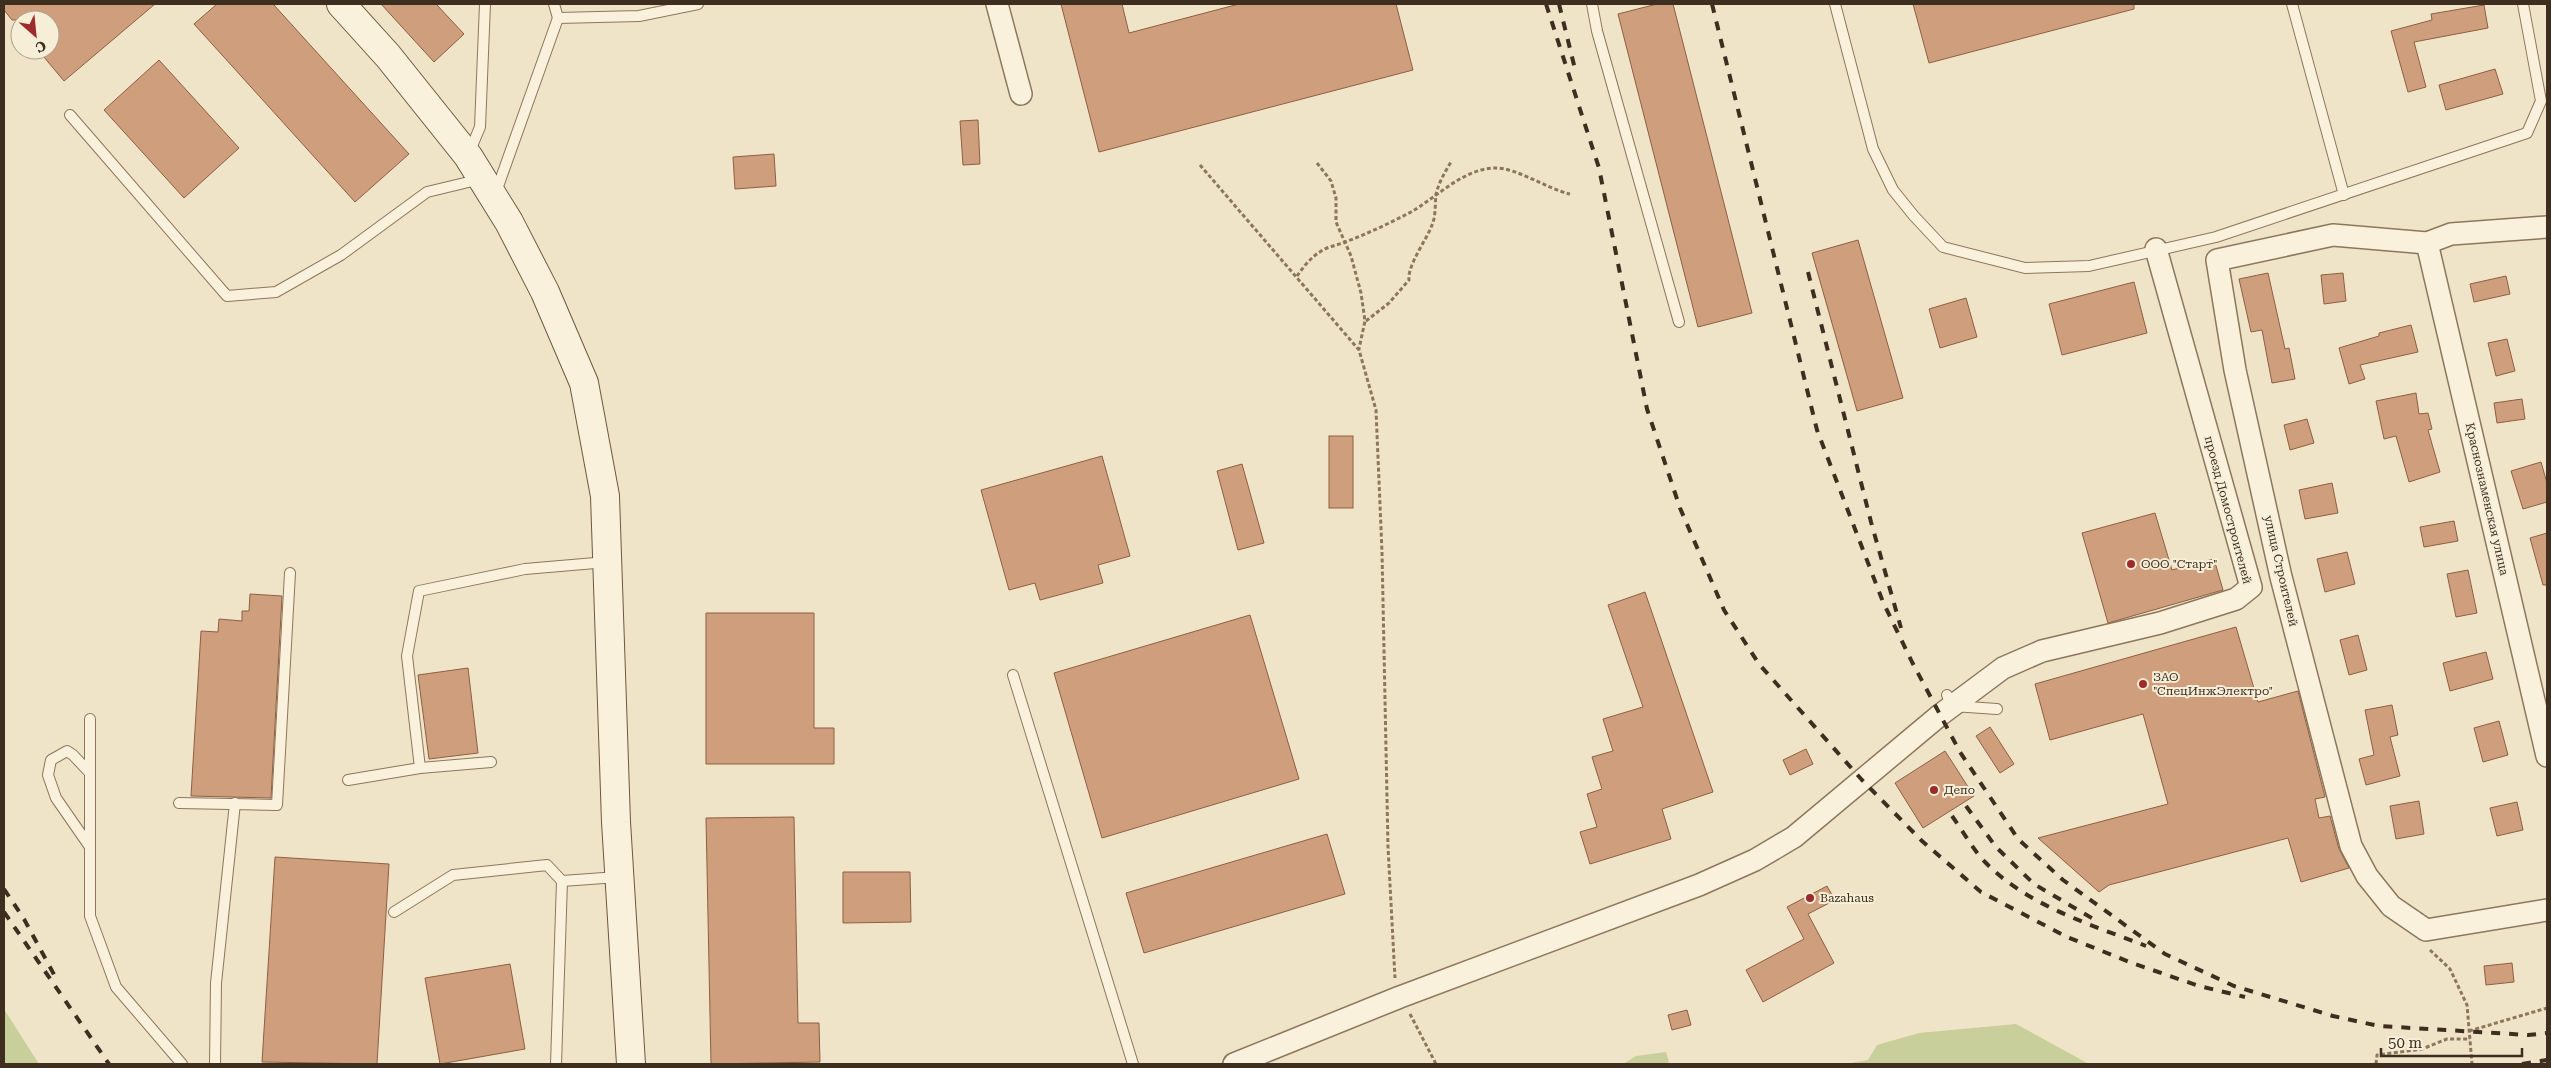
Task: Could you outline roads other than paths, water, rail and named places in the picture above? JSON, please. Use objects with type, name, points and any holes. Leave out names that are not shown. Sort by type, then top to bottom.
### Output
[{"type":"street","points":[[341,4],[388,56],[481,178],[545,292],[584,383],[605,496],[620,877],[631,1064]]},
{"type":"street","points":[[997,4],[1021,94]]},
{"type":"street","points":[[2427,243],[2451,234],[2547,226]]},
{"type":"street","name":"улица Строителей","points":[[2427,243],[2333,235],[2217,260],[2235,370],[2282,577],[2352,846],[2367,876],[2391,906],[2426,930],[2547,910]]},
{"type":"street","name":"Краснознаменская улица","points":[[2427,243],[2547,756]]},
{"type":"street","name":"проезд Домостроителей","points":[[1947,705],[2003,668],[2042,651],[2170,620],[2236,599],[2251,587],[2157,250]]},
{"type":"street","points":[[1234,1064],[1400,997],[1699,885],[1755,860],[1794,837],[1899,740],[1947,705]]},
{"type":"lane","points":[[481,178],[480,127],[485,4]]},
{"type":"lane","points":[[70,114],[227,296],[276,292],[341,255],[427,192],[481,178],[510,148],[558,18],[554,4]]},
{"type":"lane","points":[[558,18],[639,16],[698,4]]},
{"type":"lane","points":[[1592,4],[1597,31],[1679,322]]},
{"type":"lane","points":[[1836,4],[1873,149],[1893,190],[1943,247],[2025,268],[2089,266],[2216,236],[2527,133],[2541,101],[2523,4]]},
{"type":"lane","points":[[2292,4],[2344,195]]},
{"type":"lane","points":[[420,768],[407,656],[419,591],[525,569],[608,562]]},
{"type":"lane","points":[[179,803],[277,805],[290,573]]},
{"type":"lane","points":[[1013,675],[1133,1064]]},
{"type":"lane","points":[[1947,705],[1997,709]]},
{"type":"lane","points":[[90,719],[90,916],[116,987],[182,1064]]},
{"type":"lane","points":[[90,773],[73,755],[67,752],[50,760],[48,775],[56,798],[90,848]]},
{"type":"lane","points":[[348,780],[420,768],[491,762]]},
{"type":"lane","points":[[215,1064],[216,983],[235,803]]},
{"type":"lane","points":[[394,912],[453,875],[547,865],[562,881],[556,1064]]},
{"type":"lane","points":[[562,881],[620,877]]},
{"type":"railway","points":[[1546,4],[1599,168],[1647,409],[1680,508],[1724,610],[1759,664],[1862,780],[1922,841],[1981,892],[2067,937],[2132,963],[2199,986],[2245,997]]},
{"type":"railway","points":[[1559,4],[1575,69]]},
{"type":"railway","points":[[1712,4],[1817,430],[1883,602],[1912,662],[1960,752],[2018,839],[2063,880],[2165,954],[2234,986],[2333,1016],[2379,1026],[2528,1035],[2547,1033]]},
{"type":"railway","points":[[1808,272],[1871,522],[1901,628]]},
{"type":"railway","points":[[1966,806],[1996,847],[2034,884],[2095,920]]},
{"type":"railway","points":[[1952,816],[1981,858],[2021,891],[2062,913],[2146,946]]},
{"type":"railway","points":[[4,889],[24,919],[57,980]]},
{"type":"railway","points":[[4,912],[109,1064]]},
{"type":"railway","points":[[2522,1064],[2547,1060]]},
{"type":"place","name":"ООО \"Старт\"","points":[[2131,564]]},
{"type":"place","name":"ЗАО \"СпецИнжЭлектро\"","points":[[2143,684]]},
{"type":"place","name":"Депо","points":[[1934,790]]},
{"type":"place","name":"Bazahaus","points":[[1810,898]]}]
